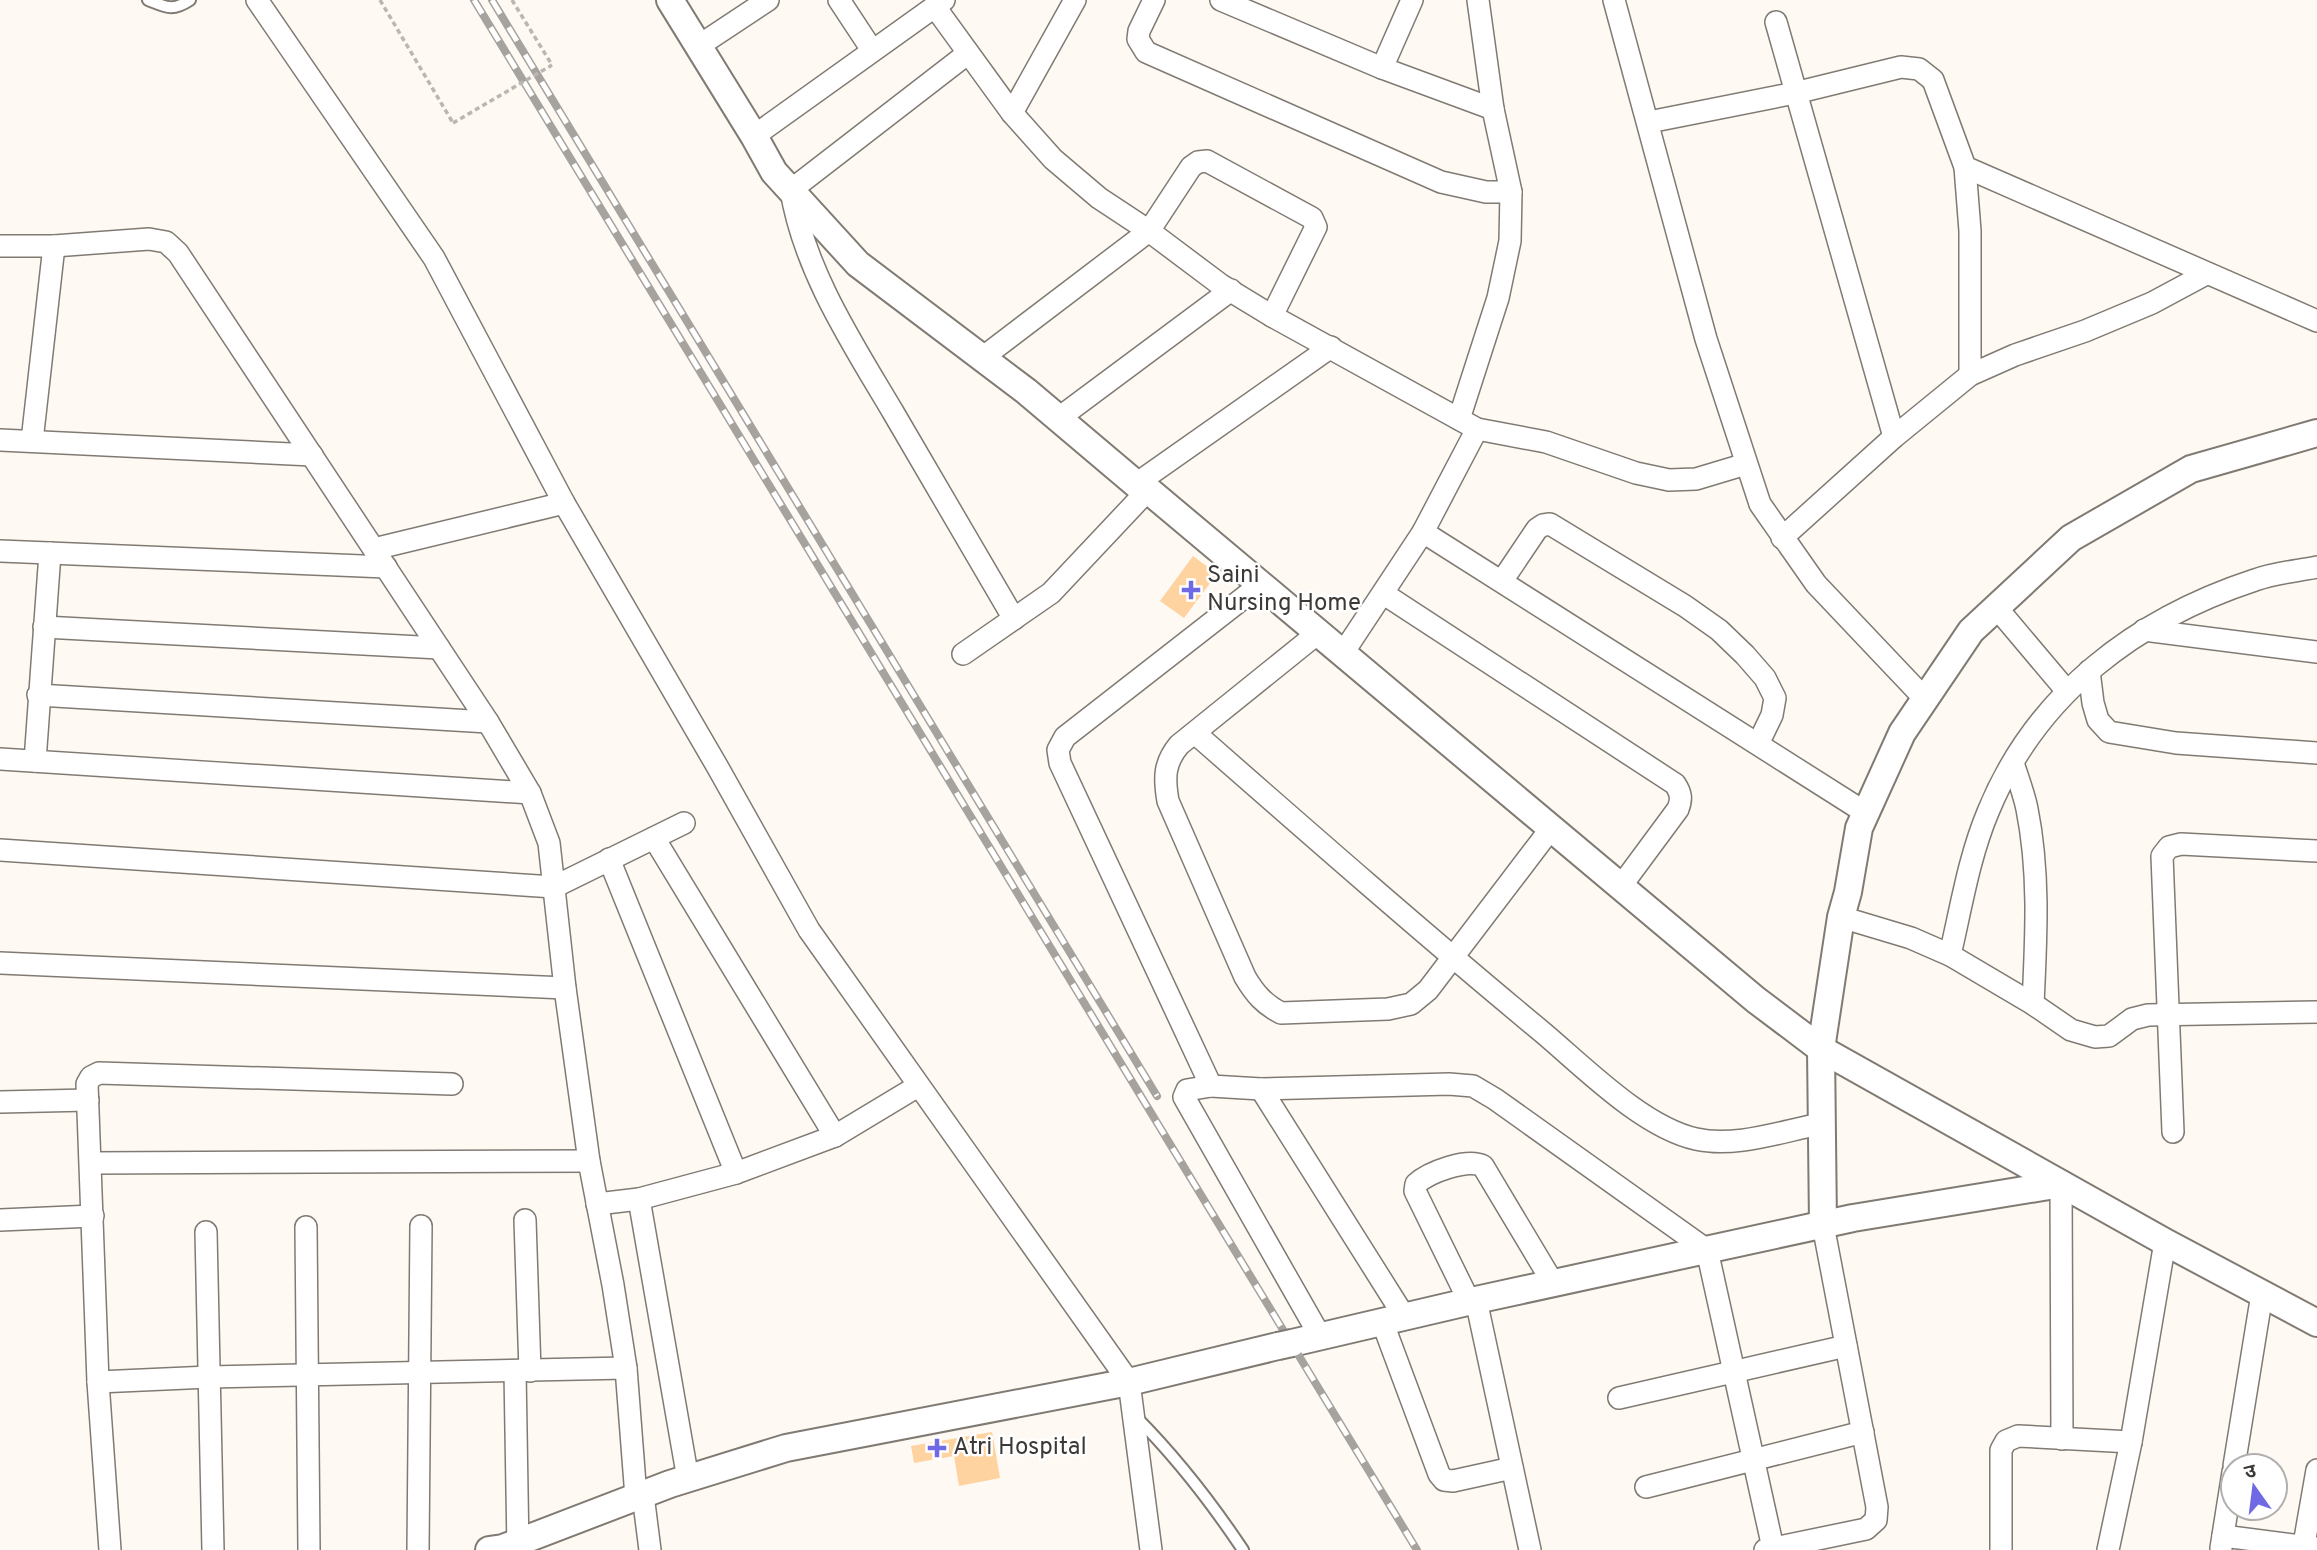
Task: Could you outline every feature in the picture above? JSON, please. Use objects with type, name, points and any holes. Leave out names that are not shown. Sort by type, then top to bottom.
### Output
[{"type":"street","points":[[257,0],[434,258],[564,503],[809,930],[1129,1382],[1151,1550]]},
{"type":"street","points":[[670,0],[774,172],[858,264],[1059,418],[1756,1000],[1821,1049],[2165,1242],[2317,1323]]},
{"type":"street","points":[[697,47],[767,0]]},
{"type":"street","points":[[838,0],[872,50]]},
{"type":"street","points":[[1012,113],[1075,0]]},
{"type":"street","points":[[1154,0],[1139,31],[1138,39],[1146,52],[1441,182],[1486,192],[1511,192]]},
{"type":"street","points":[[1221,0],[1382,68],[1493,109]]},
{"type":"street","points":[[1382,68],[1412,0]]},
{"type":"street","points":[[1343,653],[1423,532],[1468,424],[1499,298],[1510,241],[1511,192],[1493,109],[1478,0]]},
{"type":"street","points":[[1614,0],[1706,339],[1760,504],[1816,584],[1925,699]]},
{"type":"street","points":[[754,136],[939,4],[967,54],[1012,113],[1053,159],[1099,198],[1272,316],[1468,424],[1546,442],[1636,473],[1669,480],[1696,480],[1746,464]]},
{"type":"street","points":[[1776,22],[1894,437]]},
{"type":"street","points":[[791,190],[967,54]]},
{"type":"street","points":[[1648,122],[1795,93],[1901,66],[1919,69],[1933,80],[1965,167],[1970,231],[1970,375]]},
{"type":"street","points":[[982,358],[1149,231],[1191,167],[1198,162],[1207,161],[1312,218],[1316,227],[1272,316]]},
{"type":"street","points":[[1965,167],[2317,321]]},
{"type":"street","points":[[791,190],[795,213],[811,257],[858,353],[1014,619]]},
{"type":"street","points":[[0,246],[54,246],[149,239],[166,242],[178,253],[488,722],[530,793],[549,843],[565,988],[589,1161],[626,1368],[639,1496],[650,1550]]},
{"type":"street","points":[[33,441],[54,246]]},
{"type":"street","points":[[1782,538],[1894,437],[1970,375],[2152,303],[2206,274]]},
{"type":"street","points":[[1059,418],[1231,290]]},
{"type":"street","points":[[963,654],[1051,593],[1142,487],[1331,347]]},
{"type":"street","points":[[1319,1336],[1184,1097],[1187,1090],[1211,1086],[1261,1089],[1449,1084],[1473,1086],[1707,1250],[1754,1460],[1769,1549],[1866,1528],[1876,1520],[1877,1507],[1823,1225],[1821,1049],[1841,917],[1859,828],[1902,733],[1971,631],[2071,538],[2192,469],[2317,433]]},
{"type":"street","points":[[0,440],[312,455]]},
{"type":"street","points":[[374,549],[564,503]]},
{"type":"street","points":[[1502,581],[1537,529],[1543,524],[1549,524],[1685,606],[1719,630],[1745,654],[1772,689],[1775,706],[1758,744]]},
{"type":"street","points":[[1423,532],[1866,813]]},
{"type":"street","points":[[0,551],[386,568]]},
{"type":"street","points":[[35,761],[50,554]]},
{"type":"street","points":[[1950,955],[1987,814],[2013,763],[2066,690],[2120,644],[2183,609],[2256,579],[2317,567]]},
{"type":"street","points":[[1211,1086],[1060,763],[1058,750],[1065,737],[1260,585]]},
{"type":"street","points":[[1384,594],[1675,784],[1680,792],[1681,801],[1678,808],[1621,886]]},
{"type":"street","points":[[1996,607],[2066,690]]},
{"type":"street","points":[[44,627],[439,648]]},
{"type":"street","points":[[2144,631],[2317,652]]},
{"type":"street","points":[[1318,633],[1196,734],[1179,745],[1169,757],[1164,778],[1168,801],[1245,977],[1254,993],[1266,1005],[1282,1013],[1388,1009],[1410,1004],[1428,990],[1552,827]]},
{"type":"street","points":[[2089,671],[2098,720],[2109,732],[2176,743],[2317,753]]},
{"type":"street","points":[[38,695],[488,722]]},
{"type":"street","points":[[1196,734],[1452,958],[1623,1099],[1660,1126],[1697,1139],[1737,1140],[1821,1124]]},
{"type":"street","points":[[0,759],[530,793]]},
{"type":"street","points":[[2013,763],[2027,807],[2035,860],[2037,907],[2034,1004]]},
{"type":"street","points":[[0,850],[554,887],[684,823]]},
{"type":"street","points":[[654,838],[835,1136]]},
{"type":"street","points":[[2173,1132],[2162,856],[2169,847],[2182,844],[2317,851]]},
{"type":"street","points":[[609,859],[736,1174]]},
{"type":"street","points":[[1841,917],[1911,938],[1950,955],[2034,1004],[2071,1030],[2095,1037],[2109,1036],[2132,1019],[2148,1015],[2317,1012]]},
{"type":"street","points":[[0,963],[565,988]]},
{"type":"street","points":[[110,1550],[98,1382],[87,1084],[91,1077],[99,1073],[452,1084]]},
{"type":"street","points":[[597,1204],[639,1199],[736,1174],[835,1136],[918,1086]]},
{"type":"street","points":[[1261,1089],[1393,1319],[1439,1474],[1444,1480],[1454,1481],[1512,1468]]},
{"type":"street","points":[[0,1102],[88,1100]]},
{"type":"street","points":[[91,1163],[589,1161]]},
{"type":"street","points":[[1530,1550],[1472,1301],[1415,1191],[1416,1184],[1422,1178],[1464,1163],[1483,1166],[1553,1283]]},
{"type":"street","points":[[489,1550],[518,1546],[639,1496],[786,1448],[1129,1382],[1472,1301],[1823,1225],[2061,1184]]},
{"type":"street","points":[[2061,1184],[2062,1439]]},
{"type":"street","points":[[639,1199],[688,1479]]},
{"type":"street","points":[[0,1220],[93,1216]]},
{"type":"street","points":[[518,1546],[526,1220]]},
{"type":"street","points":[[418,1550],[421,1226]]},
{"type":"street","points":[[306,1227],[309,1550]]},
{"type":"street","points":[[206,1233],[213,1550]]},
{"type":"street","points":[[2108,1550],[2131,1442],[2165,1242]]},
{"type":"street","points":[[2236,1452],[2262,1294]]},
{"type":"street","points":[[1619,1398],[1846,1346]]},
{"type":"street","points":[[98,1382],[626,1368]]},
{"type":"street","points":[[1646,1487],[1863,1432]]},
{"type":"street","points":[[2001,1550],[2001,1450],[2006,1441],[2018,1437],[2131,1442]]},
{"type":"street","points":[[2225,1522],[2221,1543],[2308,1548],[2317,1470]]},
{"type":"lane","points":[[148,0],[168,8],[179,7],[190,0]]},
{"type":"lane","points":[[1133,1414],[1168,1450],[1212,1504],[1243,1550]]},
{"type":"path","points":[[380,0],[453,123],[552,65],[512,0]]},
{"type":"building","points":[[1193,556],[1217,574],[1184,618],[1160,601]]},
{"type":"building","points":[[992,1432],[1000,1478],[959,1486],[954,1456],[914,1463],[911,1446]]},
{"type":"railway","points":[[474,0],[1417,1550]]},
{"type":"railway","points":[[492,0],[1157,1096]]},
{"type":"place","name":"Saini Nursing Home","points":[[1191,590]]},
{"type":"place","name":"Atri Hospital","points":[[937,1448]]}]
